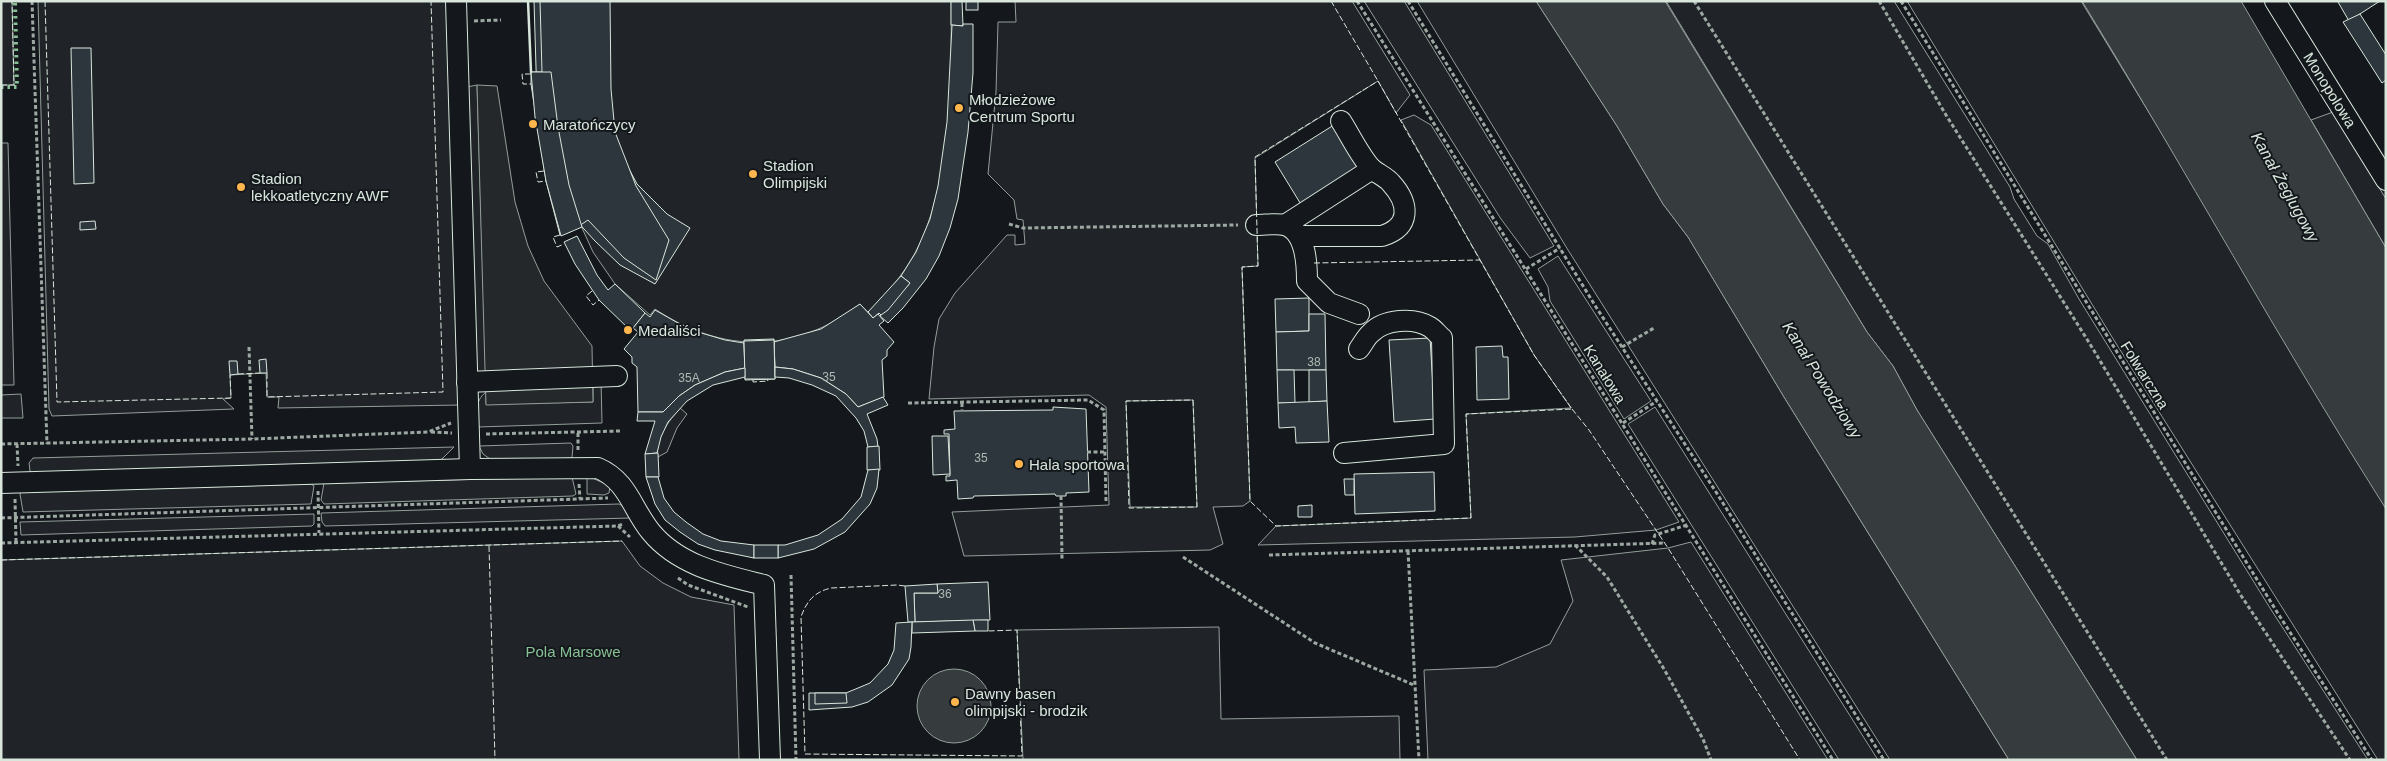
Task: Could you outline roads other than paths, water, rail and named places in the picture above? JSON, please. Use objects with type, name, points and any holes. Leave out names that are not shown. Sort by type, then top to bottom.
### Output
[{"type":"street","points":[[456,1],[470,469]]},
{"type":"street","name":"Monopolowa","points":[[2275,1],[2386,180]]},
{"type":"street","points":[[1256,225],[1292,231],[1363,237],[1382,236],[1395,232],[1402,225],[1405,210],[1391,183],[1372,169],[1341,121]]},
{"type":"street","points":[[1292,231],[1372,169]]},
{"type":"street","points":[[1292,231],[1306,260],[1307,281],[1329,303],[1358,314]]},
{"type":"street","points":[[1344,453],[1444,444],[1442,338],[1432,327],[1420,322],[1405,320],[1389,323],[1372,331],[1359,349]]},
{"type":"street","points":[[467,382],[617,376]]},
{"type":"street","points":[[1,483],[470,469],[598,468],[613,476],[624,487],[642,519],[660,542],[688,562],[734,578],[764,585],[770,760]]},
{"type":"water","name":"Kanał Powodziowy","points":[[1536,1],[1665,1],[1867,332],[1893,366],[1917,410],[2137,760],[2009,760],[1784,397],[1688,237],[1663,204],[1617,126]]},
{"type":"water","name":"Kanał Żeglugowy","points":[[2082,1],[2241,1],[2386,248],[2386,509],[2308,383]]},
{"type":"water","points":[[954,669],[968,672],[980,680],[988,692],[991,706],[988,720],[980,732],[968,740],[954,743],[940,740],[928,732],[920,720],[917,706],[920,692],[928,680],[940,672]]},
{"type":"place","name":"Młodzieżowe Centrum Sportu","points":[[959,108]]},
{"type":"place","name":"Maratończycy","points":[[533,124]]},
{"type":"place","name":"Stadion Olimpijski","points":[[753,174]]},
{"type":"place","name":"Stadion lekkoatletyczny AWF","points":[[241,187]]},
{"type":"place","name":"Medaliści","points":[[628,330]]},
{"type":"place","name":"Hala sportowa","points":[[1019,464]]},
{"type":"place","name":"Dawny basen olimpijski - brodzik","points":[[955,702]]},
{"type":"park label","name":"Pola Marsowe","points":[[573,651]]}]
